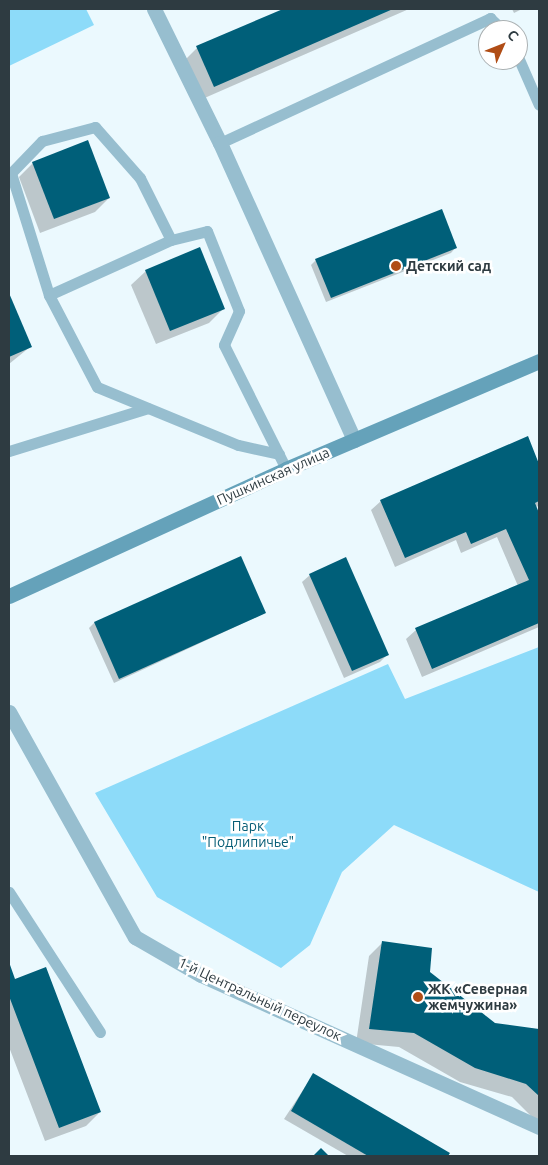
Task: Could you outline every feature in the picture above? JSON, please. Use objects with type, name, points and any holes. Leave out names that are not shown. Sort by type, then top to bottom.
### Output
[{"type":"street","points":[[154,9],[220,144],[354,440]]},
{"type":"street","name":"Пушкинская улица","points":[[9,596],[286,469],[539,361]]},
{"type":"street","name":"1-й Центральный переулок","points":[[9,712],[134,937],[201,975],[539,1128]]},
{"type":"lane","points":[[220,144],[478,24]]},
{"type":"lane","points":[[524,70],[539,105]]},
{"type":"lane","points":[[171,240],[140,178],[95,127],[42,141],[12,173],[49,296],[97,387],[238,445],[278,454]]},
{"type":"lane","points":[[49,296],[171,240],[207,231],[239,311],[224,344],[286,469]]},
{"type":"lane","points":[[9,452],[148,408]]},
{"type":"lane","points":[[9,892],[100,1032]]},
{"type":"green space","points":[[9,9],[86,9],[94,25],[9,66]]},
{"type":"green space","name":"Парк \"Подлипичье\"","points":[[539,647],[539,892],[394,825],[342,872],[310,945],[281,968],[157,897],[95,793],[388,664],[405,699]]},
{"type":"building","points":[[283,9],[393,9],[214,87],[196,46]]},
{"type":"building","points":[[88,140],[110,198],[54,219],[32,162]]},
{"type":"building","points":[[442,209],[457,248],[331,298],[315,259]]},
{"type":"building","points":[[200,247],[225,309],[170,331],[145,270]]},
{"type":"building","points":[[9,293],[32,347],[9,357]]},
{"type":"building","points":[[528,436],[539,464],[539,501],[535,503],[539,513],[539,623],[432,669],[415,628],[529,580],[506,529],[471,544],[466,532],[405,558],[380,500]]},
{"type":"building","points":[[241,556],[266,613],[119,679],[94,622]]},
{"type":"building","points":[[346,557],[389,655],[352,671],[309,574]]},
{"type":"building","name":"ЖК «Северная жемчужина»","points":[[382,941],[432,948],[430,972],[495,1023],[539,1029],[539,1096],[526,1084],[475,1068],[414,1033],[369,1029]]},
{"type":"building","points":[[9,962],[15,979],[46,967],[101,1112],[59,1128],[9,996]]},
{"type":"building","points":[[313,1073],[450,1153],[448,1156],[368,1156],[291,1111]]},
{"type":"building","points":[[321,1148],[329,1156],[313,1156]]},
{"type":"place","name":"Детский сад","points":[[396,266]]},
{"type":"place","name":"ЖК «Северная жемчужина»","points":[[418,997]]}]
